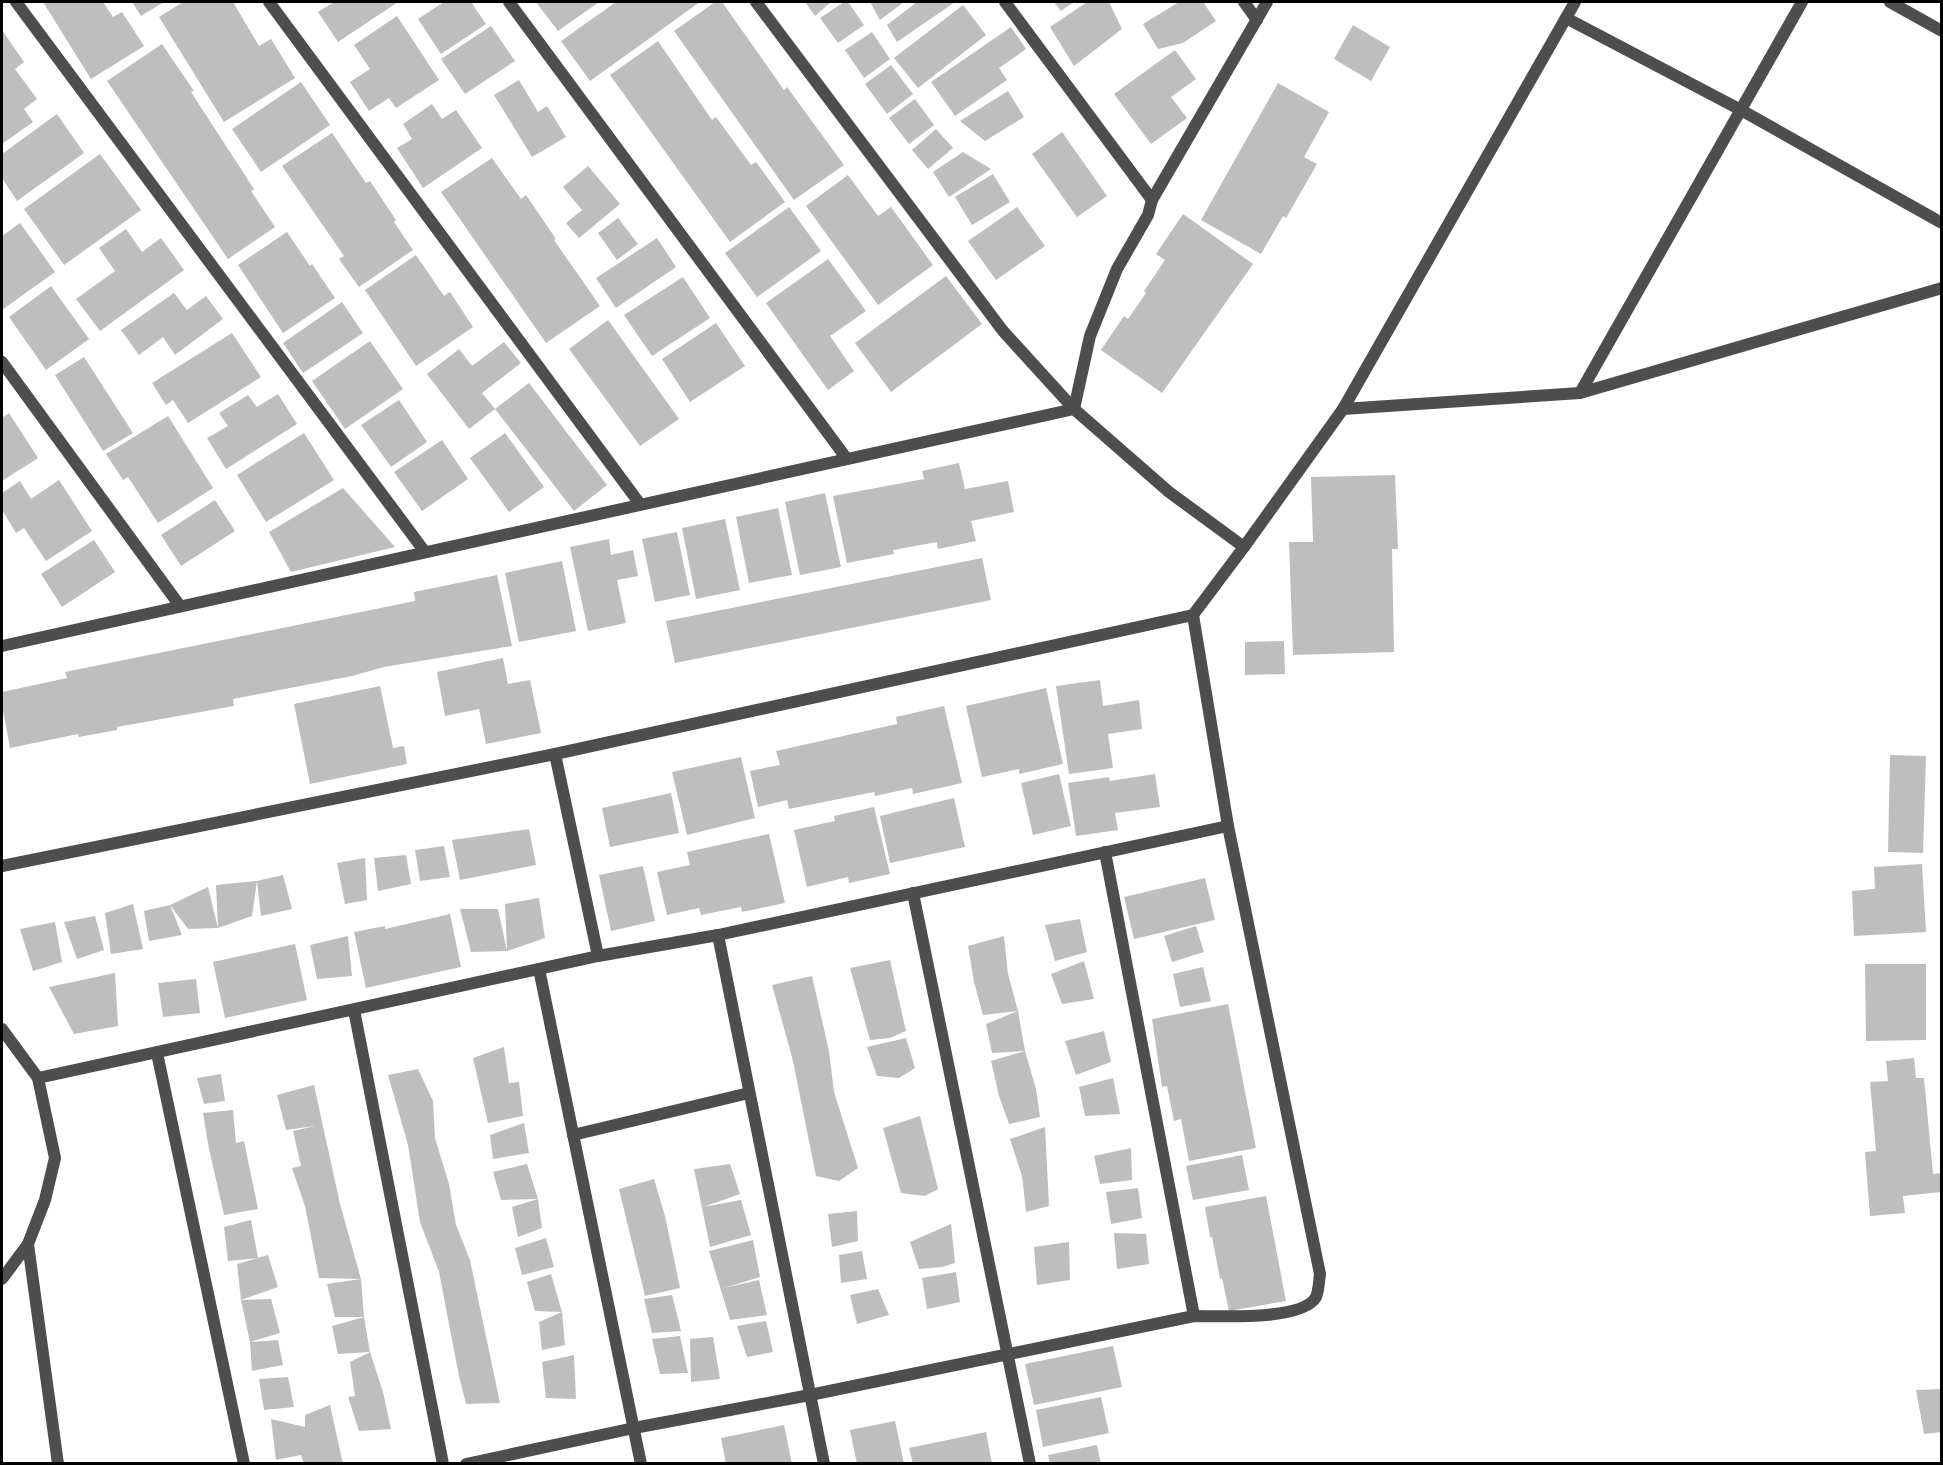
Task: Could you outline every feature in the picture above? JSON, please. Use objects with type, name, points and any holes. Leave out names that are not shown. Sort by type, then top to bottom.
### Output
[{"type":"street","points":[[16,2],[425,552]]},
{"type":"street","points":[[269,2],[640,504]]},
{"type":"street","points":[[509,2],[847,459]]},
{"type":"street","points":[[756,2],[1003,331],[1074,409],[1169,492],[1244,547]]},
{"type":"street","points":[[1005,2],[1152,200]]},
{"type":"street","points":[[1244,2],[1257,20]]},
{"type":"street","points":[[1074,409],[1090,336],[1117,269],[1148,215],[1152,200],[1267,2]]},
{"type":"street","points":[[2,866],[555,754],[1193,615],[1343,409],[1575,2]]},
{"type":"street","points":[[1580,393],[1802,2]]},
{"type":"street","points":[[1890,2],[1941,31]]},
{"type":"street","points":[[1566,18],[1741,110],[1941,223]]},
{"type":"street","points":[[1343,409],[1580,393],[1941,288]]},
{"type":"street","points":[[2,362],[180,606]]},
{"type":"street","points":[[2,646],[1074,409]]},
{"type":"street","points":[[466,1464],[634,1428],[810,1395],[1194,1316],[1258,1316],[1290,1312],[1315,1298],[1320,1274],[1228,826],[1193,615]]},
{"type":"street","points":[[555,754],[598,956]]},
{"type":"street","points":[[38,1078],[598,956],[718,935],[1228,826]]},
{"type":"street","points":[[1105,852],[1194,1316]]},
{"type":"street","points":[[913,893],[1030,1464]]},
{"type":"street","points":[[718,935],[824,1464]]},
{"type":"street","points":[[539,969],[641,1464]]},
{"type":"street","points":[[354,1010],[442,1464]]},
{"type":"street","points":[[2,1029],[38,1078],[55,1158],[45,1200],[28,1244],[2,1278]]},
{"type":"street","points":[[157,1053],[244,1464]]},
{"type":"street","points":[[573,1135],[749,1093]]},
{"type":"street","points":[[28,1244],[58,1464]]},
{"type":"building","points":[[43,2],[103,2],[113,17],[122,12],[144,46],[91,79]]},
{"type":"building","points":[[132,2],[164,2],[141,16]]},
{"type":"building","points":[[183,2],[233,2],[259,46],[271,39],[295,78],[224,122],[159,17]]},
{"type":"building","points":[[334,2],[398,2],[338,42],[318,12]]},
{"type":"building","points":[[444,2],[471,2],[486,24],[441,54],[418,19]]},
{"type":"building","points":[[536,2],[599,2],[558,31]]},
{"type":"building","points":[[616,2],[700,2],[590,81],[561,41]]},
{"type":"building","points":[[715,2],[722,2],[784,90],[787,87],[844,165],[794,200],[674,31]]},
{"type":"building","points":[[805,2],[831,2],[815,16]]},
{"type":"building","points":[[844,2],[848,2],[864,25],[838,43],[820,18]]},
{"type":"building","points":[[870,2],[904,2],[880,20]]},
{"type":"building","points":[[917,2],[955,2],[897,42],[887,25]]},
{"type":"building","points":[[1054,2],[1074,2],[1061,11]]},
{"type":"building","points":[[1087,2],[1109,2],[1122,29],[1074,66],[1050,27]]},
{"type":"building","points":[[1179,2],[1203,2],[1216,21],[1183,43],[1158,49],[1143,24]]},
{"type":"building","points":[[963,5],[986,35],[918,88],[894,58]]},
{"type":"building","points":[[397,16],[439,80],[396,108],[389,98],[369,111],[350,82],[370,69],[354,45]]},
{"type":"building","points":[[1353,25],[1390,47],[1371,81],[1334,59]]},
{"type":"building","points":[[491,26],[515,61],[465,94],[441,59]]},
{"type":"building","points":[[1011,27],[1026,49],[999,68],[1007,80],[955,116],[931,82]]},
{"type":"building","points":[[2,30],[24,62],[15,69],[37,99],[24,109],[33,122],[2,144]]},
{"type":"building","points":[[872,32],[890,59],[864,78],[845,50]]},
{"type":"building","points":[[658,41],[712,120],[716,117],[751,165],[756,162],[785,202],[730,242],[610,75]]},
{"type":"building","points":[[162,44],[194,91],[191,92],[254,189],[251,191],[275,227],[228,259],[107,81]]},
{"type":"building","points":[[1175,50],[1196,79],[1171,97],[1187,118],[1151,144],[1114,94]]},
{"type":"building","points":[[891,65],[913,94],[887,114],[865,84]]},
{"type":"building","points":[[519,80],[538,112],[547,106],[566,137],[532,157],[494,95]]},
{"type":"building","points":[[301,82],[330,125],[261,172],[232,129]]},
{"type":"building","points":[[1278,83],[1329,112],[1304,157],[1317,164],[1286,218],[1283,216],[1261,254],[1201,220]]},
{"type":"building","points":[[1008,91],[1024,117],[985,141],[960,121]]},
{"type":"building","points":[[915,99],[934,125],[909,144],[889,118]]},
{"type":"building","points":[[432,104],[442,119],[456,110],[482,148],[423,188],[397,148],[412,139],[403,124]]},
{"type":"building","points":[[57,114],[84,153],[17,201],[2,178],[2,154]]},
{"type":"building","points":[[936,129],[953,148],[928,169],[912,150]]},
{"type":"building","points":[[1062,132],[1107,196],[1077,217],[1032,154]]},
{"type":"building","points":[[332,133],[366,183],[370,181],[413,250],[359,287],[339,259],[344,256],[282,166]]},
{"type":"building","points":[[963,152],[991,169],[949,197],[933,172]]},
{"type":"building","points":[[100,154],[141,210],[64,265],[24,209]]},
{"type":"building","points":[[492,158],[521,199],[526,195],[600,306],[546,343],[441,192]]},
{"type":"building","points":[[588,166],[620,204],[579,238],[566,223],[582,210],[563,187]]},
{"type":"building","points":[[993,174],[1010,202],[972,225],[955,197]]},
{"type":"building","points":[[848,175],[878,216],[891,207],[933,265],[878,305],[806,206]]},
{"type":"building","points":[[789,207],[821,251],[757,297],[725,253]]},
{"type":"building","points":[[1017,207],[1045,246],[996,280],[968,241]]},
{"type":"building","points":[[1183,214],[1253,264],[1162,393],[1101,350],[1124,316],[1128,319],[1146,293],[1144,291],[1165,260],[1156,254]]},
{"type":"building","points":[[618,218],[638,244],[617,260],[598,233]]},
{"type":"building","points":[[20,223],[55,272],[2,310],[2,236]]},
{"type":"building","points":[[126,229],[142,252],[161,238],[184,270],[100,331],[76,299],[115,271],[99,248]]},
{"type":"building","points":[[287,232],[335,298],[283,333],[238,265]]},
{"type":"building","points":[[657,238],[676,267],[616,308],[596,278]]},
{"type":"building","points":[[416,255],[444,296],[450,292],[473,327],[416,366],[365,290]]},
{"type":"building","points":[[828,259],[866,311],[830,336],[854,371],[828,390],[766,303]]},
{"type":"building","points":[[946,276],[982,324],[891,392],[855,343]]},
{"type":"building","points":[[683,277],[710,318],[652,356],[624,315]]},
{"type":"building","points":[[51,286],[89,339],[46,370],[9,317]]},
{"type":"building","points":[[174,293],[187,310],[206,296],[223,319],[175,355],[163,337],[139,355],[121,330]]},
{"type":"building","points":[[342,302],[363,333],[303,373],[283,343]]},
{"type":"building","points":[[608,320],[679,419],[640,446],[569,349]]},
{"type":"building","points":[[716,323],[745,366],[690,402],[662,359]]},
{"type":"building","points":[[232,333],[261,377],[188,423],[173,400],[166,405],[152,383]]},
{"type":"building","points":[[370,341],[403,389],[345,429],[312,381]]},
{"type":"building","points":[[504,342],[521,363],[482,393],[495,409],[469,429],[427,374],[459,349],[472,366]]},
{"type":"building","points":[[84,357],[133,433],[103,451],[55,375]]},
{"type":"building","points":[[529,383],[607,485],[574,511],[495,409]]},
{"type":"building","points":[[278,394],[297,424],[226,469],[207,438],[228,426],[219,413],[248,395],[257,407]]},
{"type":"building","points":[[399,400],[427,442],[391,467],[361,425]]},
{"type":"building","points":[[9,413],[38,458],[2,481],[2,418]]},
{"type":"building","points":[[168,416],[213,488],[158,523],[128,477],[123,480],[106,454]]},
{"type":"building","points":[[304,433],[334,480],[266,522],[237,475]]},
{"type":"building","points":[[505,433],[544,487],[509,512],[470,458]]},
{"type":"building","points":[[442,440],[468,479],[422,511],[394,472]]},
{"type":"building","points":[[959,463],[965,489],[1008,481],[1014,512],[971,521],[976,541],[938,549],[937,542],[893,550],[894,554],[847,563],[833,496],[924,479],[922,471]]},
{"type":"building","points":[[1395,475],[1398,549],[1392,549],[1394,652],[1293,655],[1289,542],[1313,542],[1311,477]]},
{"type":"building","points":[[59,480],[92,531],[46,561],[24,528],[16,533],[2,510],[2,493],[20,481],[31,499]]},
{"type":"building","points":[[343,488],[395,547],[291,572],[269,532]]},
{"type":"building","points":[[825,493],[841,567],[800,575],[785,502]]},
{"type":"building","points":[[215,500],[235,531],[181,566],[161,535]]},
{"type":"building","points":[[778,508],[792,575],[749,583],[736,517]]},
{"type":"building","points":[[725,519],[740,590],[696,599],[682,528]]},
{"type":"building","points":[[677,532],[690,595],[655,602],[642,539]]},
{"type":"building","points":[[609,539],[611,555],[633,550],[638,576],[617,580],[626,623],[588,631],[570,547]]},
{"type":"building","points":[[94,540],[115,572],[62,607],[41,574]]},
{"type":"building","points":[[982,558],[991,600],[675,663],[666,621]]},
{"type":"building","points":[[562,561],[576,631],[519,642],[505,573]]},
{"type":"building","points":[[497,575],[512,646],[384,667],[352,676],[233,699],[234,706],[117,727],[117,730],[79,737],[78,734],[10,748],[2,705],[2,692],[67,678],[65,672],[415,601],[414,592]]},
{"type":"building","points":[[1284,641],[1285,674],[1245,675],[1245,642]]},
{"type":"building","points":[[503,658],[508,684],[530,680],[541,733],[486,744],[479,709],[445,716],[437,672]]},
{"type":"building","points":[[1100,680],[1103,706],[1139,700],[1142,729],[1108,734],[1113,768],[1069,774],[1056,686]]},
{"type":"building","points":[[380,686],[393,748],[404,746],[407,764],[310,784],[294,704]]},
{"type":"building","points":[[1046,688],[1063,764],[1019,774],[1019,769],[982,777],[966,706]]},
{"type":"building","points":[[944,706],[962,783],[913,794],[912,788],[875,796],[874,792],[789,809],[787,800],[758,807],[750,771],[780,765],[776,751],[897,724],[896,717]]},
{"type":"building","points":[[1890,755],[1926,756],[1923,853],[1888,852]]},
{"type":"building","points":[[741,757],[755,818],[687,835],[672,772]]},
{"type":"building","points":[[1059,774],[1071,826],[1033,835],[1021,783]]},
{"type":"building","points":[[1155,774],[1160,807],[1115,813],[1118,830],[1076,836],[1068,783],[1109,777],[1110,781]]},
{"type":"building","points":[[671,793],[679,833],[610,847],[602,808]]},
{"type":"building","points":[[954,798],[965,847],[890,863],[880,816]]},
{"type":"building","points":[[874,807],[890,874],[849,883],[848,877],[807,887],[794,830],[835,821],[834,816]]},
{"type":"building","points":[[529,829],[536,865],[460,880],[452,840]]},
{"type":"building","points":[[769,834],[785,903],[742,912],[741,907],[701,915],[699,908],[667,915],[657,872],[690,865],[687,852]]},
{"type":"building","points":[[444,846],[450,877],[420,881],[415,850]]},
{"type":"building","points":[[406,855],[411,884],[378,891],[374,858]]},
{"type":"building","points":[[365,858],[367,900],[345,904],[337,863]]},
{"type":"building","points":[[1922,864],[1926,932],[1854,936],[1852,891],[1875,889],[1874,867]]},
{"type":"building","points":[[643,866],[655,921],[611,931],[599,875]]},
{"type":"building","points":[[283,875],[292,909],[261,916],[257,881]]},
{"type":"building","points":[[1205,878],[1215,920],[1134,939],[1124,897]]},
{"type":"building","points":[[257,881],[252,916],[218,928],[216,885]]},
{"type":"building","points":[[208,887],[218,928],[188,929],[170,905]]},
{"type":"building","points":[[539,898],[545,938],[507,951],[505,904]]},
{"type":"building","points":[[133,904],[143,949],[111,954],[105,913]]},
{"type":"building","points":[[170,905],[182,935],[149,941],[144,911]]},
{"type":"building","points":[[460,909],[498,909],[507,951],[471,952]]},
{"type":"building","points":[[450,914],[461,967],[366,988],[354,932],[385,926],[385,929]]},
{"type":"building","points":[[95,916],[104,950],[77,959],[64,922]]},
{"type":"building","points":[[1080,919],[1087,952],[1055,961],[1045,925]]},
{"type":"building","points":[[55,922],[62,962],[33,971],[20,929]]},
{"type":"building","points":[[1196,926],[1204,952],[1172,962],[1164,936]]},
{"type":"building","points":[[348,936],[352,976],[317,979],[310,945]]},
{"type":"building","points":[[1004,936],[1008,974],[1018,1011],[983,1015],[968,946]]},
{"type":"building","points":[[295,944],[307,1000],[225,1018],[213,962]]},
{"type":"building","points":[[890,960],[906,1031],[890,1038],[870,1040],[850,968]]},
{"type":"building","points":[[1084,961],[1094,999],[1062,1004],[1051,974]]},
{"type":"building","points":[[1865,964],[1926,964],[1926,1040],[1866,1041]]},
{"type":"building","points":[[1203,967],[1211,1001],[1180,1007],[1173,974]]},
{"type":"building","points":[[115,973],[118,1026],[74,1034],[49,987]]},
{"type":"building","points":[[812,976],[829,1051],[834,1092],[858,1168],[839,1181],[816,1176],[793,1061],[772,985]]},
{"type":"building","points":[[196,979],[200,1013],[163,1017],[158,983]]},
{"type":"building","points":[[1228,1004],[1256,1148],[1189,1161],[1181,1119],[1174,1121],[1167,1086],[1162,1087],[1152,1019]]},
{"type":"building","points":[[1018,1011],[1025,1051],[992,1053],[986,1024]]},
{"type":"building","points":[[1104,1031],[1111,1062],[1076,1075],[1065,1041]]},
{"type":"building","points":[[906,1038],[915,1068],[899,1078],[877,1076],[867,1047]]},
{"type":"building","points":[[504,1047],[509,1083],[519,1082],[523,1116],[488,1123],[473,1058]]},
{"type":"building","points":[[1025,1051],[1036,1089],[1040,1117],[1009,1124],[999,1096],[991,1061]]},
{"type":"building","points":[[1914,1058],[1916,1078],[1924,1078],[1933,1174],[1941,1173],[1941,1192],[1903,1196],[1905,1213],[1870,1216],[1865,1152],[1876,1151],[1870,1082],[1888,1081],[1886,1061]]},
{"type":"building","points":[[418,1069],[433,1101],[435,1138],[449,1184],[456,1225],[470,1260],[500,1403],[466,1404],[439,1272],[420,1222],[408,1145],[388,1075]]},
{"type":"building","points":[[221,1074],[225,1101],[204,1104],[197,1078]]},
{"type":"building","points":[[1113,1078],[1120,1114],[1085,1116],[1079,1087]]},
{"type":"building","points":[[314,1085],[340,1204],[361,1279],[319,1278],[305,1206],[292,1168],[301,1166],[293,1131],[315,1126],[286,1130],[277,1095]]},
{"type":"building","points":[[233,1110],[236,1143],[244,1141],[258,1209],[224,1215],[203,1113]]},
{"type":"building","points":[[920,1116],[938,1189],[925,1196],[901,1193],[883,1128]]},
{"type":"building","points":[[524,1123],[529,1153],[493,1159],[490,1135]]},
{"type":"building","points":[[1045,1127],[1049,1206],[1026,1212],[1022,1176],[1010,1139]]},
{"type":"building","points":[[1131,1148],[1132,1180],[1100,1184],[1094,1156]]},
{"type":"building","points":[[1242,1155],[1249,1190],[1193,1200],[1186,1166]]},
{"type":"building","points":[[527,1164],[538,1199],[501,1200],[493,1172]]},
{"type":"building","points":[[730,1164],[740,1194],[703,1207],[741,1200],[751,1235],[710,1247],[694,1169]]},
{"type":"building","points":[[654,1179],[665,1216],[680,1288],[645,1296],[619,1189]]},
{"type":"building","points":[[1138,1188],[1142,1218],[1111,1224],[1106,1192]]},
{"type":"building","points":[[1266,1196],[1286,1301],[1229,1311],[1212,1237],[1210,1237],[1205,1207]]},
{"type":"building","points":[[538,1199],[542,1228],[518,1237],[512,1207]]},
{"type":"building","points":[[857,1211],[858,1241],[832,1247],[828,1214]]},
{"type":"building","points":[[251,1220],[258,1258],[228,1261],[224,1227]]},
{"type":"building","points":[[951,1224],[955,1263],[942,1267],[919,1269],[910,1242]]},
{"type":"building","points":[[1114,1233],[1146,1234],[1149,1264],[1117,1269]]},
{"type":"building","points":[[546,1238],[554,1267],[522,1275],[515,1248]]},
{"type":"building","points":[[753,1240],[760,1277],[724,1288],[759,1280],[767,1315],[730,1320],[709,1251]]},
{"type":"building","points":[[1069,1242],[1070,1280],[1037,1285],[1034,1247]]},
{"type":"building","points":[[862,1251],[867,1279],[841,1283],[839,1255]]},
{"type":"building","points":[[268,1255],[278,1287],[241,1300],[237,1264]]},
{"type":"building","points":[[956,1272],[960,1302],[927,1309],[922,1278]]},
{"type":"building","points":[[551,1274],[562,1312],[535,1311],[527,1282]]},
{"type":"building","points":[[361,1279],[364,1317],[335,1317],[327,1284]]},
{"type":"building","points":[[878,1289],[889,1315],[857,1324],[850,1295]]},
{"type":"building","points":[[672,1295],[681,1331],[652,1333],[644,1299]]},
{"type":"building","points":[[271,1299],[280,1333],[250,1342],[241,1300]]},
{"type":"building","points":[[562,1312],[565,1345],[542,1350],[539,1322]]},
{"type":"building","points":[[364,1317],[370,1352],[338,1354],[332,1326]]},
{"type":"building","points":[[766,1321],[773,1352],[747,1357],[737,1326]]},
{"type":"building","points":[[680,1336],[688,1373],[660,1374],[652,1339]]},
{"type":"building","points":[[713,1337],[720,1379],[691,1382],[690,1339]]},
{"type":"building","points":[[278,1340],[283,1365],[252,1371],[250,1342]]},
{"type":"building","points":[[1113,1346],[1122,1387],[1034,1405],[1025,1364]]},
{"type":"building","points":[[370,1352],[383,1392],[391,1429],[359,1431],[348,1397],[355,1396],[350,1362]]},
{"type":"building","points":[[574,1355],[576,1399],[546,1398],[542,1362]]},
{"type":"building","points":[[288,1377],[294,1407],[264,1410],[259,1379]]},
{"type":"building","points":[[1941,1389],[1941,1432],[1924,1434],[1916,1390]]},
{"type":"building","points":[[1101,1397],[1109,1433],[1043,1447],[1036,1410]]},
{"type":"building","points":[[330,1405],[343,1464],[304,1464],[301,1455],[276,1460],[271,1419],[305,1427],[305,1415]]},
{"type":"building","points":[[895,1421],[904,1464],[857,1464],[850,1430]]},
{"type":"building","points":[[784,1425],[792,1464],[726,1464],[721,1438]]},
{"type":"building","points":[[986,1432],[992,1464],[913,1464],[909,1448]]},
{"type":"building","points":[[1097,1445],[1101,1464],[1050,1464],[1048,1455]]}]
